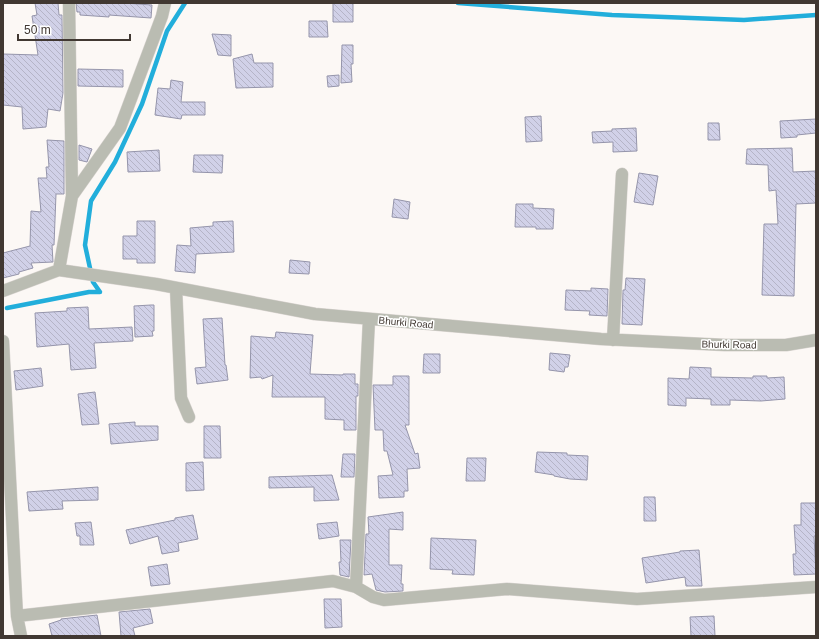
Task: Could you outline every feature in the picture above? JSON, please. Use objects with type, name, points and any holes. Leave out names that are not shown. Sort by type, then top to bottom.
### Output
[{"type":"street","points":[[59,270],[72,196],[69,3]]},
{"type":"street","points":[[72,196],[120,128],[162,16],[165,3]]},
{"type":"street","points":[[613,340],[622,174]]},
{"type":"street","name":"Bhurki Road","points":[[3,291],[59,270],[176,288],[315,314],[369,319],[613,340],[726,345],[786,345],[816,340]]},
{"type":"street","points":[[176,288],[181,398],[189,417]]},
{"type":"street","points":[[356,587],[369,319]]},
{"type":"street","points":[[3,341],[17,636]]},
{"type":"street","points":[[17,616],[333,581],[356,587],[373,597],[384,600],[507,589],[637,599],[816,587]]},
{"type":"building","points":[[35,3],[58,3],[59,15],[62,15],[63,93],[60,111],[48,109],[46,127],[23,129],[22,107],[3,105],[3,54],[38,55],[32,16],[37,15]]},
{"type":"building","points":[[76,3],[124,3],[152,5],[151,18],[109,15],[109,17],[80,15],[80,12],[77,12]]},
{"type":"building","points":[[333,3],[353,3],[353,22],[333,22]]},
{"type":"building","points":[[309,21],[327,21],[328,37],[309,37]]},
{"type":"building","points":[[212,34],[231,35],[231,56],[218,55]]},
{"type":"building","points":[[342,45],[353,45],[353,64],[351,64],[352,82],[341,83]]},
{"type":"building","points":[[252,54],[254,63],[273,63],[273,87],[236,88],[233,59]]},
{"type":"building","points":[[78,69],[123,70],[123,87],[78,86]]},
{"type":"building","points":[[339,75],[339,86],[328,87],[327,76]]},
{"type":"building","points":[[171,80],[183,82],[181,102],[205,102],[205,115],[182,115],[181,119],[155,115],[158,88],[170,89]]},
{"type":"building","points":[[541,116],[542,141],[526,142],[525,117]]},
{"type":"building","points":[[816,119],[816,133],[797,135],[797,137],[781,138],[780,121]]},
{"type":"building","points":[[708,123],[719,123],[720,140],[708,140]]},
{"type":"building","points":[[636,128],[637,151],[613,152],[613,142],[593,143],[592,132]]},
{"type":"building","points":[[47,140],[64,141],[64,194],[56,194],[54,245],[52,245],[53,262],[31,263],[33,268],[19,272],[19,274],[3,278],[3,253],[30,246],[31,211],[41,212],[38,178],[47,178],[46,167],[49,167]]},
{"type":"building","points":[[79,145],[92,149],[87,162],[79,160]]},
{"type":"building","points":[[792,148],[793,172],[816,171],[816,203],[796,204],[794,296],[762,295],[764,224],[778,224],[776,190],[769,191],[768,165],[746,164],[747,149]]},
{"type":"building","points":[[159,150],[160,171],[128,172],[127,152]]},
{"type":"building","points":[[194,155],[223,155],[222,173],[193,172]]},
{"type":"building","points":[[639,173],[658,176],[653,205],[634,202]]},
{"type":"building","points":[[394,199],[410,202],[408,219],[392,217]]},
{"type":"building","points":[[516,204],[533,204],[533,208],[554,209],[553,229],[515,227]]},
{"type":"building","points":[[137,221],[155,221],[155,263],[137,263],[137,259],[123,259],[123,236],[137,236]]},
{"type":"building","points":[[233,221],[234,252],[196,254],[195,273],[175,271],[177,245],[191,246],[190,228],[213,226],[213,222]]},
{"type":"building","points":[[290,260],[310,262],[309,274],[289,273]]},
{"type":"building","points":[[626,278],[645,279],[642,325],[622,324],[623,290],[625,290]]},
{"type":"building","points":[[591,288],[608,289],[607,316],[589,315],[590,311],[565,310],[566,290],[591,291]]},
{"type":"building","points":[[154,305],[153,336],[135,337],[134,306]]},
{"type":"building","points":[[88,307],[89,329],[132,327],[133,341],[94,343],[96,368],[71,370],[69,344],[37,347],[35,313],[67,311],[67,308]]},
{"type":"building","points":[[222,318],[225,365],[228,380],[197,384],[195,368],[206,367],[203,319]]},
{"type":"building","points":[[276,332],[313,335],[310,374],[355,374],[355,384],[358,384],[358,396],[356,396],[356,430],[344,430],[344,420],[325,419],[325,397],[272,397],[273,375],[262,379],[261,377],[250,378],[251,336],[275,338]]},
{"type":"building","points":[[550,353],[570,355],[568,367],[565,367],[564,372],[549,370]]},
{"type":"building","points":[[424,354],[440,354],[440,373],[423,373]]},
{"type":"building","points":[[690,367],[711,368],[711,377],[784,377],[785,399],[761,401],[730,400],[730,405],[711,405],[711,399],[686,398],[686,406],[668,405],[668,378],[689,379]]},
{"type":"building","points":[[41,368],[43,386],[16,390],[14,371]]},
{"type":"building","points":[[393,376],[409,376],[409,425],[405,425],[415,454],[418,453],[420,468],[407,469],[408,491],[404,491],[404,497],[379,498],[378,476],[393,475],[387,451],[384,451],[383,430],[375,430],[373,385],[393,385]]},
{"type":"building","points":[[95,392],[99,424],[82,425],[78,394]]},
{"type":"building","points":[[135,422],[135,426],[158,426],[158,440],[111,444],[109,424]]},
{"type":"building","points":[[204,426],[220,426],[221,458],[204,458]]},
{"type":"building","points":[[537,452],[567,453],[567,455],[588,456],[587,480],[570,479],[535,472]]},
{"type":"building","points":[[343,454],[355,454],[354,477],[341,477]]},
{"type":"building","points":[[467,458],[486,458],[485,481],[466,481]]},
{"type":"building","points":[[203,462],[204,490],[186,491],[186,463]]},
{"type":"building","points":[[332,475],[339,500],[314,501],[314,487],[269,488],[269,477]]},
{"type":"building","points":[[98,487],[98,500],[62,501],[63,509],[29,511],[27,492]]},
{"type":"building","points":[[644,497],[655,497],[656,521],[644,521]]},
{"type":"building","points":[[801,503],[816,503],[816,536],[814,536],[816,574],[794,575],[793,554],[796,554],[794,525],[801,525]]},
{"type":"building","points":[[403,512],[403,530],[389,529],[389,565],[402,565],[401,584],[403,584],[403,591],[385,592],[376,590],[372,574],[364,575],[366,534],[369,534],[368,517]]},
{"type":"building","points":[[193,515],[198,539],[178,543],[179,551],[162,554],[158,536],[130,544],[126,530]]},
{"type":"building","points":[[91,522],[94,545],[80,545],[80,536],[77,536],[75,523]]},
{"type":"building","points":[[337,522],[339,536],[319,539],[317,524]]},
{"type":"building","points":[[431,538],[476,540],[474,575],[452,574],[453,570],[430,569]]},
{"type":"building","points":[[340,540],[351,540],[349,577],[340,575]]},
{"type":"building","points":[[699,550],[702,586],[686,586],[685,577],[646,583],[642,558],[680,551]]},
{"type":"building","points":[[167,564],[170,584],[151,586],[148,567]]},
{"type":"building","points":[[324,599],[341,599],[342,627],[325,628]]},
{"type":"building","points":[[150,609],[153,623],[133,628],[135,636],[121,636],[119,612]]},
{"type":"building","points":[[97,615],[101,636],[52,636],[49,624],[61,619]]},
{"type":"building","points":[[714,616],[715,636],[691,636],[690,617]]},
{"type":"waterway","points":[[7,308],[89,292],[100,292],[93,282],[85,245],[91,201],[115,162],[142,104],[167,31],[185,3]]},
{"type":"waterway","points":[[458,3],[612,15],[744,20],[816,15]]}]
